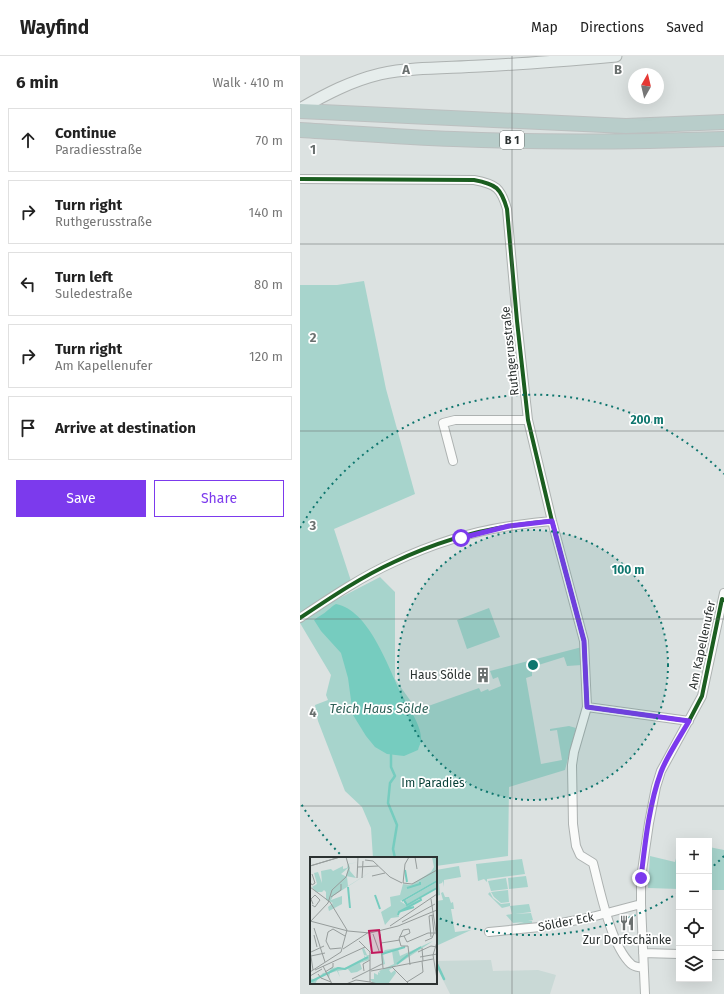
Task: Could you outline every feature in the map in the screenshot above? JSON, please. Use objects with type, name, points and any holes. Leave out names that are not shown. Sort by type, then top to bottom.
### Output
[{"type":"highway","name":"B 1","points":[[300,110],[318,113],[626,126],[724,122]]},
{"type":"highway","name":"B 1","points":[[300,130],[455,139],[546,141],[676,141],[724,139]]},
{"type":"main road","points":[[300,110],[334,90],[381,74],[412,70],[535,63],[616,56]]},
{"type":"street","name":"Ruthgerusstraße","points":[[300,179],[474,180],[487,182],[496,187],[503,195],[507,209],[528,420],[552,521],[584,641],[587,707],[574,752],[572,765],[573,824],[576,846],[580,855],[593,863],[611,929],[623,954],[633,966],[643,968]]},
{"type":"street","points":[[453,461],[443,423],[456,420],[528,420]]},
{"type":"street","points":[[300,618],[383,567],[434,545],[484,531],[509,526],[552,521]]},
{"type":"street","name":"Am Kapellenufer","points":[[645,994],[641,878],[644,852],[656,787],[661,771],[702,696],[723,597]]},
{"type":"street","points":[[587,707],[689,721]]},
{"type":"street","name":"Sölder Eck","points":[[489,932],[540,927],[588,918],[641,904]]},
{"type":"street","points":[[643,953],[676,954]]},
{"type":"street","points":[[712,955],[724,955]]},
{"type":"shaded area","points":[[491,960],[493,971],[538,970],[556,975],[550,994],[450,994],[437,968],[437,961]]},
{"type":"green space","name":"Im Paradies","points":[[364,281],[386,389],[415,494],[334,529],[351,581],[301,618],[380,577],[395,592],[395,679],[417,710],[479,688],[481,692],[488,689],[489,691],[501,686],[498,677],[493,679],[490,671],[582,647],[582,665],[567,666],[564,657],[532,667],[532,676],[526,678],[541,764],[562,760],[557,730],[550,731],[550,729],[569,726],[576,728],[565,770],[509,787],[508,856],[437,866],[437,857],[373,857],[371,828],[362,807],[345,791],[318,721],[315,705],[328,700],[326,695],[331,675],[300,623],[300,285],[337,285]]},
{"type":"green space","points":[[489,608],[500,637],[467,649],[457,620]]},
{"type":"green space","points":[[712,848],[724,850],[724,890],[712,890]]},
{"type":"green space","points":[[650,856],[675,862],[676,858],[676,889],[648,888]]},
{"type":"green space","points":[[522,859],[525,874],[487,879],[487,882],[484,879],[478,881],[476,864]]},
{"type":"green space","points":[[459,866],[461,877],[444,880],[444,887],[443,881],[439,884],[440,895],[437,896],[437,870]]},
{"type":"green space","points":[[526,876],[528,887],[509,889],[508,878]]},
{"type":"green space","points":[[506,878],[508,889],[491,891],[488,881]]},
{"type":"green space","points":[[508,890],[509,902],[501,903],[491,892]]},
{"type":"green space","points":[[443,892],[445,897],[449,897],[451,903],[453,902],[454,909],[451,909],[455,932],[471,930],[437,946],[437,901],[443,900],[441,893]]},
{"type":"green space","points":[[490,892],[493,898],[501,904],[510,903],[510,906],[502,908],[488,894]]},
{"type":"green space","points":[[529,904],[531,912],[515,914],[531,913],[533,920],[528,921],[532,921],[532,925],[513,925],[524,922],[513,923],[506,915],[512,914],[510,906]]},
{"type":"water","name":"Teich Haus Sölde","points":[[336,604],[348,608],[358,617],[368,628],[376,641],[419,727],[421,742],[418,750],[404,756],[387,754],[375,747],[353,715],[348,678],[341,653],[321,631],[314,620]]},
{"type":"waterway","points":[[391,755],[391,767],[395,776],[390,783],[388,803],[397,825],[393,849],[395,857]]},
{"type":"waterway","points":[[437,964],[444,979]]},
{"type":"cycle path","points":[[300,179],[474,180],[493,185],[500,192],[507,209],[528,420],[552,521],[584,641],[587,707],[689,721],[702,696],[722,599],[724,600]]},
{"type":"cycle path","points":[[300,618],[370,574],[422,550],[450,540],[480,532],[536,522],[552,521]]},
{"type":"place","name":"Haus Sölde","points":[[483,675]]},
{"type":"place","name":"Zur Dorfschänke","points":[[627,923]]},
{"type":"route","points":[[461,538],[484,531],[509,526],[552,521],[584,641],[587,707],[689,721],[661,771],[656,787],[644,852],[641,878]]}]
